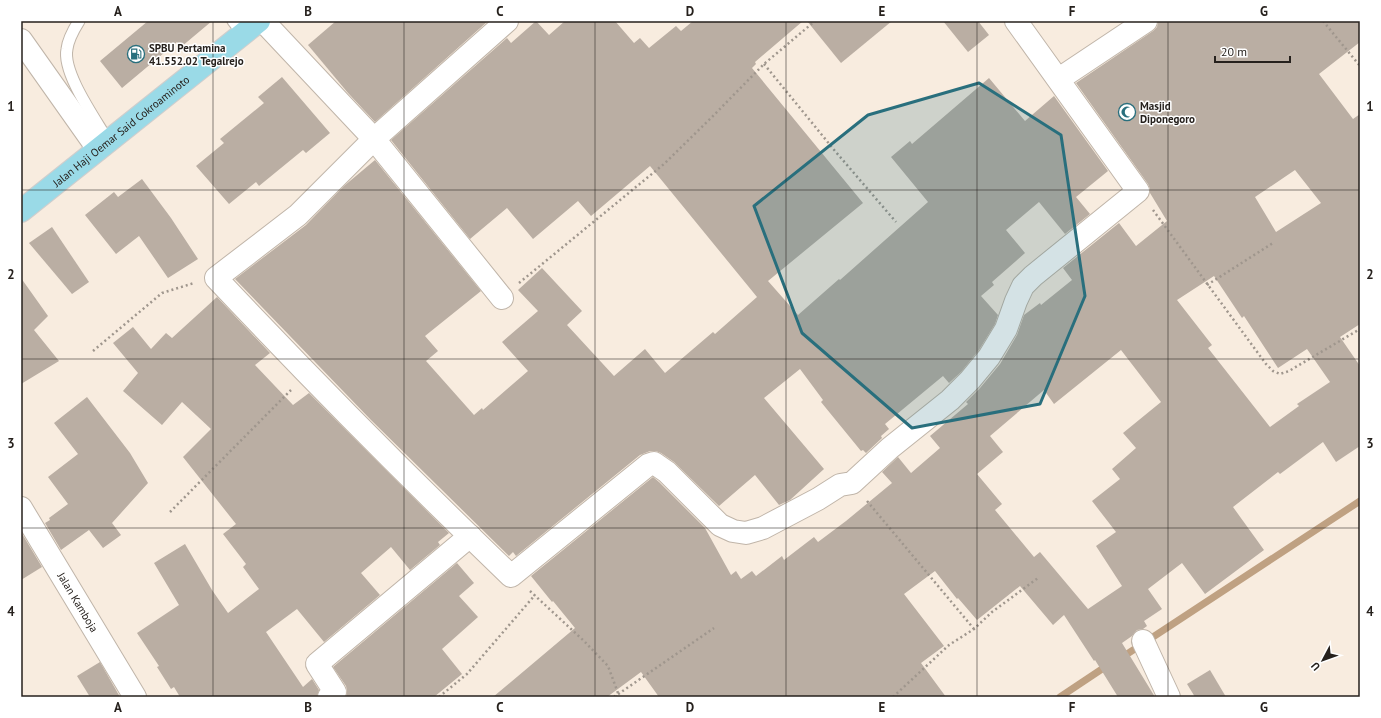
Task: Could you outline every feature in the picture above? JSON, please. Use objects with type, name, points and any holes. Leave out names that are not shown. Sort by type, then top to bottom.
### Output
[{"type":"main road","name":"Jalan Haji Oemar Said Cokroaminoto","points":[[21,211],[103,145],[245,25]]},
{"type":"street","points":[[263,21],[374,139],[502,298]]},
{"type":"street","points":[[507,21],[374,139],[298,215],[216,278],[307,374],[511,576],[648,465],[654,463],[667,472],[720,525],[732,531],[746,533],[763,528],[840,486],[852,483],[890,448],[950,400],[970,380],[989,357],[1006,329],[1023,286],[1033,276],[1138,190],[1016,21]]},
{"type":"street","points":[[1059,79],[1146,21]]},
{"type":"street","points":[[21,40],[103,145]]},
{"type":"street","name":"Jalan Kamboja","points":[[21,508],[135,697]]},
{"type":"street","points":[[329,697],[335,692],[317,664],[470,536]]},
{"type":"street","points":[[1143,641],[1169,697]]},
{"type":"lane","points":[[79,21],[74,28],[66,49],[68,70],[84,100],[103,145]]},
{"type":"path","points":[[502,298],[664,164],[764,64],[815,21]]},
{"type":"path","points":[[1323,21],[1360,66]]},
{"type":"path","points":[[764,64],[835,151],[896,222]]},
{"type":"path","points":[[1138,190],[1266,364],[1273,371],[1280,374],[1289,370],[1360,329]]},
{"type":"path","points":[[1208,285],[1273,243]]},
{"type":"path","points":[[93,351],[162,293],[216,278]]},
{"type":"path","points":[[170,512],[307,374]]},
{"type":"path","points":[[852,483],[974,629]]},
{"type":"path","points":[[511,576],[535,595],[608,666],[618,693],[617,697]]},
{"type":"path","points":[[893,697],[949,645],[974,629],[992,612],[1038,578]]},
{"type":"path","points":[[439,697],[467,674],[535,595]]},
{"type":"path","points":[[614,697],[714,628]]},
{"type":"highlighted area","points":[[979,83],[1061,135],[1085,296],[1040,404],[912,428],[802,333],[754,206],[868,115]]},
{"type":"building","name":"SPBU Pertamina 41.552.02 Tegalrejo","points":[[148,21],[212,21],[181,47],[177,42],[122,88],[100,61]]},
{"type":"building","points":[[336,21],[488,21],[375,122],[348,93],[308,45]]},
{"type":"building","points":[[536,21],[549,35],[565,21],[615,21],[634,43],[640,38],[649,48],[676,26],[681,31],[693,21],[803,21],[755,62],[756,64],[752,68],[863,203],[768,281],[798,315],[928,202],[891,157],[910,141],[912,144],[989,78],[1025,121],[1054,96],[1108,171],[1076,197],[1090,214],[1065,234],[1039,202],[1006,230],[1025,253],[992,282],[994,285],[981,296],[998,315],[995,324],[979,350],[961,372],[949,383],[943,376],[885,424],[889,429],[866,453],[863,450],[861,451],[821,402],[823,400],[800,369],[764,398],[824,469],[790,500],[779,505],[755,475],[719,506],[674,462],[661,453],[650,451],[640,455],[516,556],[513,552],[509,556],[371,420],[235,279],[306,225],[344,186],[375,160],[481,291],[425,336],[438,351],[426,361],[474,415],[482,408],[483,410],[528,371],[502,342],[538,311],[518,290],[542,268],[582,311],[567,325],[614,376],[645,349],[665,373],[713,332],[715,334],[757,297],[650,166],[591,216],[578,201],[533,239],[507,208],[470,239],[391,140],[507,38],[511,43]]},
{"type":"building","points":[[807,21],[892,21],[841,63]]},
{"type":"building","points":[[943,21],[978,21],[989,35],[968,52]]},
{"type":"building","points":[[1158,21],[1360,21],[1360,42],[1319,74],[1353,119],[1360,114],[1360,324],[1340,337],[1360,366],[1360,446],[1336,462],[1323,442],[1280,474],[1278,472],[1233,507],[1264,550],[1205,594],[1182,563],[1148,589],[1162,609],[1144,621],[1147,626],[1143,629],[1137,630],[1132,636],[1122,643],[1155,697],[1118,697],[1064,615],[1053,625],[1020,586],[977,620],[958,598],[957,599],[935,571],[904,594],[944,646],[921,663],[946,697],[659,697],[641,672],[607,697],[493,697],[575,628],[531,576],[653,477],[705,528],[731,575],[736,571],[741,579],[752,571],[756,576],[782,556],[784,560],[814,537],[818,542],[892,483],[882,472],[898,457],[911,473],[940,448],[930,436],[968,404],[966,402],[1000,364],[1017,335],[1024,315],[1040,303],[1041,305],[1072,280],[1063,268],[1119,223],[1136,246],[1167,221],[1150,193],[1148,184],[1076,83],[1157,27]],"holes":[[[1295,170],[1321,203],[1276,232],[1255,197]],[[1214,276],[1242,318],[1244,316],[1278,368],[1307,349],[1330,382],[1297,404],[1299,406],[1270,427],[1208,348],[1212,345],[1177,300]],[[1121,350],[1161,402],[1123,433],[1136,448],[1112,469],[1120,479],[1092,501],[1116,532],[1096,546],[1122,586],[1088,609],[1040,552],[1034,557],[995,510],[1002,504],[977,474],[1003,452],[990,436],[1044,390],[1054,404]]]},
{"type":"building","points":[[282,77],[330,133],[306,153],[303,150],[259,186],[256,182],[229,204],[196,166],[224,143],[220,139],[264,103],[258,97]]},
{"type":"building","points":[[142,179],[171,218],[198,259],[168,278],[139,236],[116,254],[85,215],[114,192],[118,197]]},
{"type":"building","points":[[52,227],[89,282],[72,294],[29,243]]},
{"type":"building","points":[[21,278],[48,316],[34,330],[59,361],[21,384]]},
{"type":"building","points":[[217,297],[270,353],[255,365],[293,405],[309,393],[449,533],[438,542],[440,545],[410,570],[391,547],[361,573],[380,595],[324,642],[297,609],[266,632],[303,687],[312,679],[319,690],[317,697],[180,697],[174,687],[171,689],[157,667],[159,666],[137,633],[179,605],[154,563],[185,544],[212,590],[228,613],[259,589],[243,567],[246,564],[223,534],[236,524],[183,457],[211,429],[182,402],[162,425],[123,391],[138,373],[113,343],[133,327],[151,349],[166,333],[172,338]]},
{"type":"building","points":[[87,397],[130,453],[148,483],[112,523],[121,535],[103,548],[89,530],[61,550],[45,523],[50,520],[49,518],[68,504],[48,477],[78,454],[54,423]]},
{"type":"building","points":[[21,532],[42,567],[21,580]]},
{"type":"building","points":[[457,563],[474,583],[459,596],[478,617],[442,649],[462,674],[434,697],[346,697],[346,686],[333,667]]},
{"type":"building","points":[[100,662],[120,697],[90,697],[77,676]]},
{"type":"building","points":[[1210,670],[1226,697],[1195,697],[1187,684]]},
{"type":"waterway","points":[[1121,658],[1360,501]]},
{"type":"waterway","points":[[1060,697],[1108,665]]},
{"type":"place","name":"SPBU Pertamina 41.552.02 Tegalrejo","points":[[136,54]]},
{"type":"place","name":"Masjid Diponegoro","points":[[1127,112]]}]
